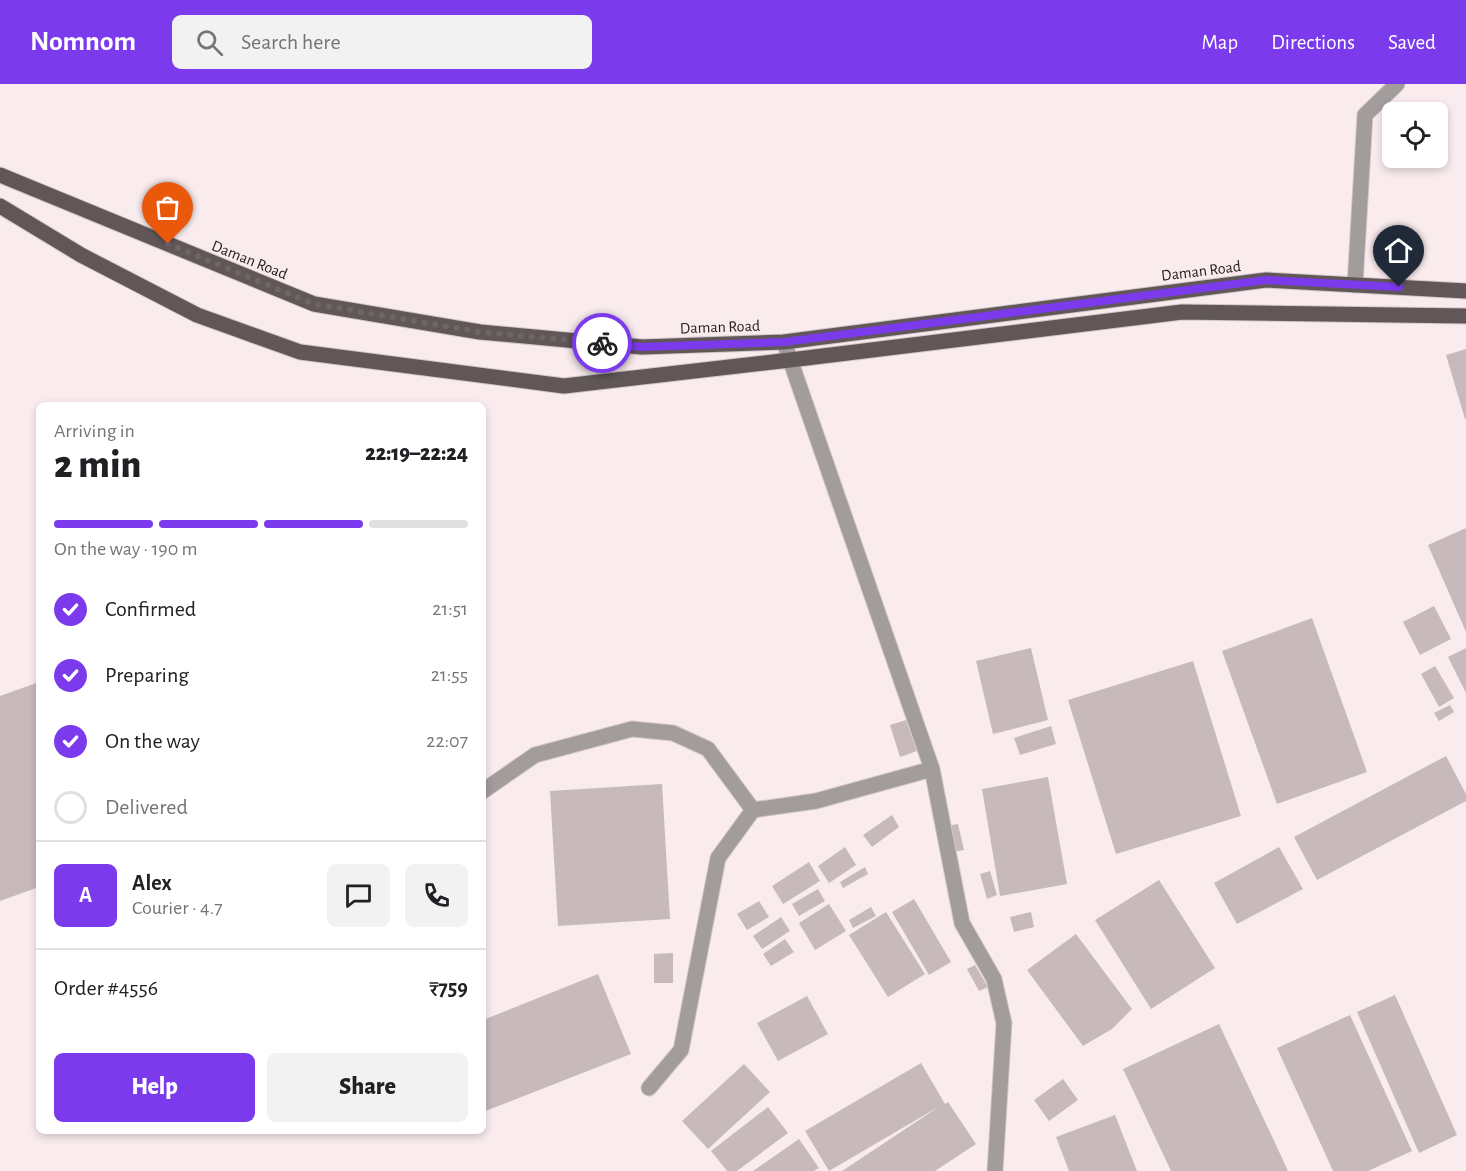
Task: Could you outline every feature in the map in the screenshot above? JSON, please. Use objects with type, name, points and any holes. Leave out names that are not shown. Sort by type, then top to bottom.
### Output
[{"type":"main road","name":"Daman Road","points":[[0,175],[314,304],[480,332],[642,347],[784,342],[1266,280],[1466,291]]},
{"type":"main road","points":[[0,206],[81,255],[197,315],[300,352],[564,386],[1182,312],[1466,316]]},
{"type":"street","points":[[1355,285],[1365,115],[1397,84]]},
{"type":"street","points":[[784,342],[932,769],[962,923],[994,979],[1004,1023],[995,1171]]},
{"type":"street","points":[[486,789],[535,755],[632,729],[673,733],[708,749],[753,810]]},
{"type":"street","points":[[649,1088],[681,1050],[718,858],[753,810],[816,801],[932,769]]},
{"type":"building","points":[[1466,349],[1466,419],[1465,419],[1446,355]]},
{"type":"building","points":[[1466,528],[1466,632],[1428,545]]},
{"type":"building","points":[[1434,606],[1451,639],[1420,655],[1403,622]]},
{"type":"building","points":[[1312,618],[1367,772],[1277,804],[1222,651]]},
{"type":"building","points":[[1031,648],[1048,720],[993,734],[976,661]]},
{"type":"building","points":[[1466,648],[1466,693],[1448,657]]},
{"type":"building","points":[[1193,661],[1241,816],[1116,854],[1068,700]]},
{"type":"building","points":[[1435,666],[1454,698],[1439,707],[1421,674]]},
{"type":"building","points":[[36,683],[36,888],[0,901],[0,696]]},
{"type":"building","points":[[1450,705],[1454,712],[1439,721],[1434,713]]},
{"type":"building","points":[[906,720],[917,751],[900,757],[890,725]]},
{"type":"building","points":[[1051,726],[1056,744],[1020,755],[1014,738]]},
{"type":"building","points":[[1446,756],[1466,794],[1466,801],[1317,880],[1294,837]]},
{"type":"building","points":[[1048,777],[1067,884],[1000,896],[982,789]]},
{"type":"building","points":[[662,784],[670,919],[558,926],[550,791]]},
{"type":"building","points":[[892,815],[899,827],[872,847],[863,835]]},
{"type":"building","points":[[958,824],[964,850],[952,852],[946,826]]},
{"type":"building","points":[[845,847],[856,865],[829,883],[818,866]]},
{"type":"building","points":[[1279,847],[1303,889],[1237,924],[1214,883]]},
{"type":"building","points":[[809,862],[820,881],[783,904],[772,886]]},
{"type":"building","points":[[865,867],[868,874],[843,888],[840,882]]},
{"type":"building","points":[[990,871],[997,895],[987,899],[980,874]]},
{"type":"building","points":[[1159,880],[1215,968],[1151,1009],[1095,920]]},
{"type":"building","points":[[818,889],[825,901],[799,916],[792,904]]},
{"type":"building","points":[[914,899],[951,962],[929,975],[892,912]]},
{"type":"building","points":[[759,901],[769,917],[747,930],[737,914]]},
{"type":"building","points":[[829,904],[846,931],[815,950],[799,923]]},
{"type":"building","points":[[871,907],[876,916],[853,928],[849,920]]},
{"type":"building","points":[[886,912],[925,974],[888,997],[849,935]]},
{"type":"building","points":[[1031,912],[1034,927],[1014,932],[1010,917]]},
{"type":"building","points":[[781,917],[790,931],[762,949],[753,936]]},
{"type":"building","points":[[1076,934],[1132,1009],[1112,1029],[1083,1046],[1027,970]]},
{"type":"building","points":[[785,939],[794,952],[771,966],[763,954]]},
{"type":"building","points":[[673,953],[673,983],[654,983],[654,954]]},
{"type":"building","points":[[975,965],[988,987],[979,991],[967,969]]},
{"type":"building","points":[[598,974],[631,1054],[486,1111],[486,1019]]},
{"type":"building","points":[[1395,995],[1457,1135],[1419,1153],[1357,1012]]},
{"type":"building","points":[[807,996],[828,1034],[778,1061],[757,1023]]},
{"type":"building","points":[[1350,1015],[1412,1151],[1368,1171],[1333,1171],[1277,1048]]},
{"type":"building","points":[[1219,1024],[1288,1171],[1171,1171],[1123,1069]]},
{"type":"building","points":[[921,1063],[945,1104],[948,1102],[976,1144],[935,1171],[842,1171],[940,1106],[829,1171],[805,1131]]},
{"type":"building","points":[[744,1064],[770,1092],[708,1149],[682,1121]]},
{"type":"building","points":[[1063,1079],[1078,1100],[1049,1121],[1034,1100]]},
{"type":"building","points":[[768,1107],[788,1133],[737,1171],[727,1171],[711,1151]]},
{"type":"building","points":[[1115,1115],[1137,1171],[1069,1171],[1056,1137]]},
{"type":"building","points":[[799,1139],[819,1168],[814,1171],[753,1171]]},
{"type":"way so far","points":[[168,244],[314,304],[480,332],[602,343]]},
{"type":"route","points":[[602,343],[642,347],[784,342],[1266,280],[1399,287]]}]
